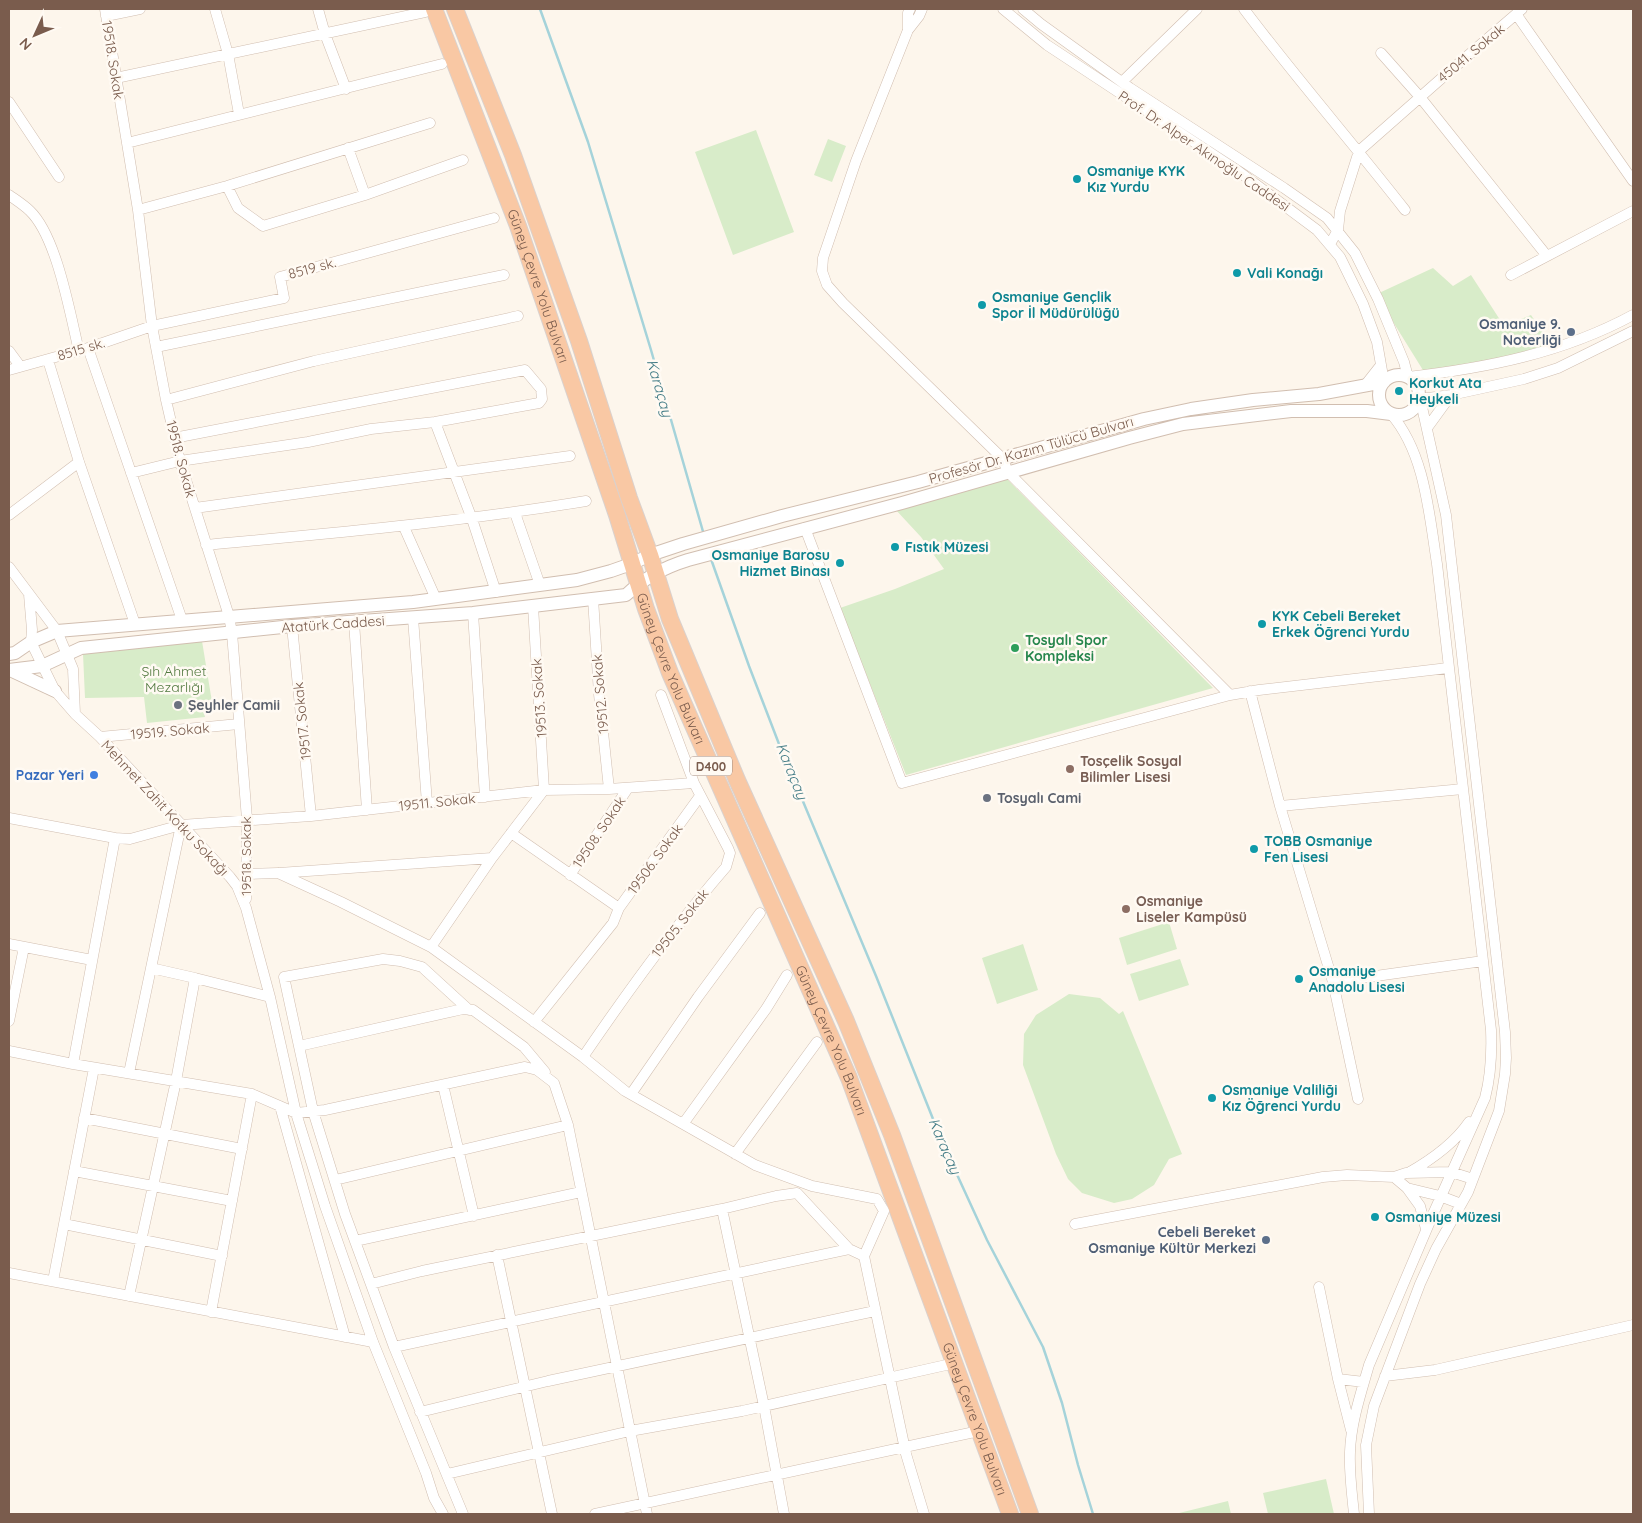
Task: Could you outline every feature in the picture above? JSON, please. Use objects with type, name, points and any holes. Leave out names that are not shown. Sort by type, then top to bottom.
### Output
[{"type":"highway","name":"Güney Çevre Yolu Bulvarı","points":[[455,9],[513,155],[579,341],[670,619],[738,780],[846,1021],[892,1135],[1030,1514]]},
{"type":"highway","name":"Güney Çevre Yolu Bulvarı","points":[[429,11],[518,226],[617,515],[631,564],[670,673],[849,1078],[1010,1514]]},
{"type":"street","points":[[106,13],[140,9]]},
{"type":"street","points":[[216,9],[228,54],[239,114]]},
{"type":"street","points":[[318,9],[325,34],[346,89]]},
{"type":"street","points":[[910,9],[908,30],[827,244],[822,271],[827,285],[843,303],[1002,458],[1008,472],[1230,695]]},
{"type":"street","points":[[908,30],[922,9]]},
{"type":"street","name":"Prof. Dr. Alper Akınoğlu Caddesi","points":[[1003,9],[1047,46],[1238,171],[1317,230],[1340,257],[1363,304],[1377,342],[1384,382]]},
{"type":"street","name":"Prof. Dr. Alper Akınoğlu Caddesi","points":[[1023,9],[1122,82],[1327,218],[1338,230],[1359,261],[1378,299],[1404,362],[1408,377]]},
{"type":"street","points":[[1122,82],[1197,9]]},
{"type":"street","points":[[1244,9],[1274,49],[1359,151],[1405,210]]},
{"type":"street","points":[[116,78],[429,11]]},
{"type":"street","points":[[1519,11],[1633,181]]},
{"type":"street","name":"45041. Sokak","points":[[1359,151],[1519,11]]},
{"type":"street","name":"19518. Sokak","points":[[106,13],[138,210],[152,326],[166,400],[180,461],[229,616],[232,633],[246,820],[243,881]]},
{"type":"street","points":[[1381,54],[1420,96],[1547,256]]},
{"type":"street","points":[[127,143],[442,64]]},
{"type":"street","points":[[9,102],[59,176]]},
{"type":"street","points":[[138,210],[227,186],[430,123]]},
{"type":"street","points":[[348,148],[365,195]]},
{"type":"street","points":[[1330,244],[1338,230],[1340,211],[1359,151]]},
{"type":"street","points":[[227,186],[238,208],[263,226],[365,195],[463,160]]},
{"type":"street","points":[[9,195],[31,212],[47,235],[83,350],[131,473],[182,620]]},
{"type":"street","points":[[1511,275],[1633,211]]},
{"type":"street","name":"8519 sk.","points":[[152,326],[284,298],[280,276],[494,218]]},
{"type":"street","points":[[156,347],[504,274]]},
{"type":"street","points":[[1354,1514],[1350,1452],[1352,1433],[1369,1365],[1440,1196],[1485,1098],[1492,1058],[1483,961],[1437,564],[1426,496],[1410,447],[1398,422],[1386,410],[1379,393],[1384,382],[1396,375],[1408,377],[1426,375],[1482,367],[1531,356],[1574,343],[1633,315]]},
{"type":"street","points":[[166,400],[314,361],[518,316]]},
{"type":"street","name":"8515 sk.","points":[[9,370],[83,350],[152,326]]},
{"type":"street","points":[[1420,398],[1451,395],[1524,379],[1558,368],[1633,331]]},
{"type":"street","points":[[9,351],[20,366]]},
{"type":"street","points":[[48,360],[79,462],[136,624]]},
{"type":"street","points":[[1404,362],[1426,375]]},
{"type":"street","points":[[1366,384],[1381,365]]},
{"type":"street","points":[[131,473],[180,461],[539,404],[542,399],[541,389],[525,370],[174,438]]},
{"type":"street","points":[[1369,1514],[1366,1445],[1374,1406],[1429,1264],[1473,1179],[1499,1111],[1506,1058],[1505,1032],[1446,515],[1418,388],[1408,377]]},
{"type":"street","name":"Profesör Dr. Kazım Tülücü Bulvarı","points":[[650,555],[782,516],[918,482],[1121,425],[1191,408],[1319,394],[1384,382]]},
{"type":"street","points":[[1427,428],[1451,395]]},
{"type":"street","points":[[1391,414],[1397,416],[1410,413],[1418,404],[1420,398]]},
{"type":"street","name":"Profesör Dr. Kazım Tülücü Bulvarı","points":[[655,574],[667,566],[688,560],[787,532],[902,503],[1182,424],[1291,411],[1367,411],[1391,414]]},
{"type":"street","points":[[435,422],[472,519],[496,592]]},
{"type":"street","points":[[195,508],[570,456]]},
{"type":"street","points":[[9,515],[79,462]]},
{"type":"street","points":[[206,545],[404,527],[586,502]]},
{"type":"street","points":[[515,513],[540,585]]},
{"type":"street","points":[[404,527],[436,599]]},
{"type":"street","points":[[805,528],[902,782],[1230,695],[1250,691],[1448,668]]},
{"type":"street","name":"Atatürk Caddesi","points":[[9,654],[15,653],[31,642],[58,631],[436,599],[496,592],[576,580],[631,564],[650,555]]},
{"type":"street","points":[[9,567],[58,631],[73,669],[75,714]]},
{"type":"street","name":"Atatürk Caddesi","points":[[10,670],[42,666],[81,648],[292,626],[473,613],[626,595],[638,584],[655,574]]},
{"type":"street","points":[[29,594],[31,642]]},
{"type":"street","name":"19512. Sokak","points":[[593,598],[599,694],[609,789]]},
{"type":"street","name":"19513. Sokak","points":[[533,606],[544,790]]},
{"type":"street","points":[[473,613],[485,797]]},
{"type":"street","points":[[413,618],[427,803]]},
{"type":"street","points":[[354,622],[367,810]]},
{"type":"street","name":"19517. Sokak","points":[[292,626],[311,816]]},
{"type":"street","name":"Mehmet Zahit Kotku Sokağı","points":[[31,642],[55,691],[75,714],[100,738],[181,825],[243,881],[246,908],[270,997],[296,1113],[327,1211],[373,1342],[426,1473],[434,1498],[443,1514]]},
{"type":"street","points":[[10,670],[55,691]]},
{"type":"street","points":[[1250,691],[1280,806],[1334,982],[1358,1099]]},
{"type":"street","name":"19505. Sokak","points":[[583,1057],[668,938],[726,867],[730,853],[694,783],[662,694]]},
{"type":"street","name":"19519. Sokak","points":[[100,738],[239,724]]},
{"type":"street","name":"19511. Sokak","points":[[9,818],[115,838],[130,839],[181,825],[311,816],[544,790],[609,789],[694,783]]},
{"type":"street","name":"19508. Sokak","points":[[570,875],[628,788]]},
{"type":"street","points":[[1280,806],[1463,789]]},
{"type":"street","points":[[431,947],[492,858],[544,790]]},
{"type":"street","name":"19506. Sokak","points":[[534,1022],[613,923],[620,908],[700,796]]},
{"type":"street","points":[[129,1074],[181,825]]},
{"type":"street","points":[[510,834],[620,908]]},
{"type":"street","points":[[73,1064],[115,838]]},
{"type":"street","points":[[243,881],[278,873],[492,858]]},
{"type":"street","points":[[278,873],[431,947],[631,1094],[755,1166],[812,1186],[877,1199],[884,1211],[864,1256],[904,1446],[924,1514]]},
{"type":"street","points":[[631,1094],[698,996],[760,913]]},
{"type":"street","points":[[9,944],[92,960]]},
{"type":"street","points":[[9,1021],[24,947]]},
{"type":"street","points":[[462,1514],[394,1347],[334,1180],[313,1111],[284,977],[383,959],[400,961],[422,967],[470,1010]]},
{"type":"street","points":[[1334,982],[1483,961]]},
{"type":"street","points":[[151,968],[270,997]]},
{"type":"street","points":[[683,1124],[760,1017],[787,975]]},
{"type":"street","points":[[129,1296],[176,1082],[195,978]]},
{"type":"street","points":[[299,1046],[463,1009],[473,1010],[524,1047],[554,1083],[568,1125],[646,1509]]},
{"type":"street","points":[[735,1154],[816,1042]]},
{"type":"street","points":[[9,1050],[94,1068],[252,1094],[296,1113],[525,1067],[537,1070],[554,1083]]},
{"type":"street","points":[[53,1281],[94,1068]]},
{"type":"street","points":[[443,1085],[474,1216]]},
{"type":"street","points":[[211,1312],[252,1094]]},
{"type":"street","points":[[1406,1174],[1429,1161],[1462,1132],[1485,1098]]},
{"type":"street","points":[[280,1106],[345,1337]]},
{"type":"street","points":[[84,1118],[164,1132],[242,1149]]},
{"type":"street","points":[[334,1180],[568,1125]]},
{"type":"street","points":[[74,1171],[232,1201]]},
{"type":"street","points":[[1075,1224],[1323,1178],[1356,1175],[1394,1177],[1406,1174],[1451,1172],[1473,1179]]},
{"type":"street","points":[[1394,1177],[1407,1188],[1420,1206],[1426,1229]]},
{"type":"street","points":[[1407,1188],[1440,1196],[1461,1204]]},
{"type":"street","points":[[356,1241],[581,1192]]},
{"type":"street","points":[[371,1284],[422,1271],[797,1193],[848,1249],[864,1256]]},
{"type":"street","points":[[722,1210],[764,1406],[784,1514]]},
{"type":"street","points":[[310,1213],[327,1211]]},
{"type":"street","points":[[64,1224],[222,1256]]},
{"type":"street","points":[[394,1347],[848,1249]]},
{"type":"street","points":[[497,1255],[552,1514]]},
{"type":"street","points":[[9,1273],[373,1342]]},
{"type":"street","points":[[1319,1287],[1338,1379],[1352,1433]]},
{"type":"street","points":[[420,1412],[617,1366],[875,1311]]},
{"type":"street","points":[[1385,1376],[1435,1370],[1633,1325]]},
{"type":"street","points":[[447,1474],[630,1431],[764,1406],[955,1363]]},
{"type":"street","points":[[1338,1379],[1364,1382]]},
{"type":"street","points":[[595,1514],[646,1509],[778,1475],[979,1431]]},
{"type":"green space","points":[[756,130],[794,232],[733,255],[695,152]]},
{"type":"green space","points":[[828,139],[846,146],[832,182],[814,175]]},
{"type":"green space","points":[[1433,268],[1453,286],[1471,275],[1504,326],[1531,315],[1554,349],[1426,375],[1390,317],[1379,293]]},
{"type":"green space","name":"Tosyalı Spor Kompleksi","points":[[1007,479],[1213,688],[906,775],[840,608],[895,589],[944,569],[921,537],[895,509]]},
{"type":"green space","name":"Şıh Ahmet Mezarlığı","points":[[202,641],[212,702],[201,703],[205,717],[147,723],[144,697],[85,698],[83,654],[85,652]]},
{"type":"green space","points":[[1169,922],[1177,949],[1127,965],[1119,938]]},
{"type":"green space","points":[[1023,944],[1038,990],[997,1004],[982,958]]},
{"type":"green space","points":[[1180,959],[1189,985],[1139,1001],[1130,974]]},
{"type":"green space","points":[[1069,994],[1100,998],[1119,1014],[1123,1011],[1182,1154],[1169,1159],[1154,1185],[1132,1199],[1114,1203],[1082,1193],[1068,1179],[1056,1154],[1023,1065],[1024,1034],[1036,1015]]},
{"type":"green space","points":[[1326,1479],[1334,1514],[1268,1514],[1263,1493]]},
{"type":"green space","points":[[1228,1501],[1231,1514],[1175,1514]]},
{"type":"waterway","name":"Karaçay","points":[[540,9],[588,142],[651,350],[704,535]]},
{"type":"waterway","name":"Karaçay","points":[[711,559],[779,744],[876,976],[943,1144],[987,1240],[1043,1347],[1062,1403],[1093,1514]]},
{"type":"place","name":"Osmaniye KYK Kız Yurdu","points":[[1077,179]]},
{"type":"place","name":"Vali Konağı","points":[[1237,273]]},
{"type":"place","name":"Osmaniye Gençlik Spor İl Müdürülüğü","points":[[982,305]]},
{"type":"place","name":"Osmaniye 9. Noterliği","points":[[1571,332]]},
{"type":"place","name":"Korkut Ata Heykeli","points":[[1399,391]]},
{"type":"place","name":"Fıstık Müzesi","points":[[895,547]]},
{"type":"place","name":"Osmaniye Barosu Hizmet Binası","points":[[840,563]]},
{"type":"place","name":"KYK Cebeli Bereket Erkek Öğrenci Yurdu","points":[[1262,624]]},
{"type":"place","name":"Tosyalı Spor Kompleksi","points":[[1015,648]]},
{"type":"place","name":"Şeyhler Camii","points":[[178,705]]},
{"type":"place","name":"Tosçelik Sosyal Bilimler Lisesi","points":[[1070,769]]},
{"type":"place","name":"Pazar Yeri","points":[[94,775]]},
{"type":"place","name":"Tosyalı Cami","points":[[987,798]]},
{"type":"place","name":"TOBB Osmaniye Fen Lisesi","points":[[1254,849]]},
{"type":"place","name":"Osmaniye Liseler Kampüsü","points":[[1126,909]]},
{"type":"place","name":"Osmaniye Anadolu Lisesi","points":[[1299,979]]},
{"type":"place","name":"Osmaniye Valiliği Kız Öğrenci Yurdu","points":[[1212,1098]]},
{"type":"place","name":"Osmaniye Müzesi","points":[[1375,1217]]},
{"type":"place","name":"Cebeli Bereket Osmaniye Kültür Merkezi","points":[[1266,1240]]}]
